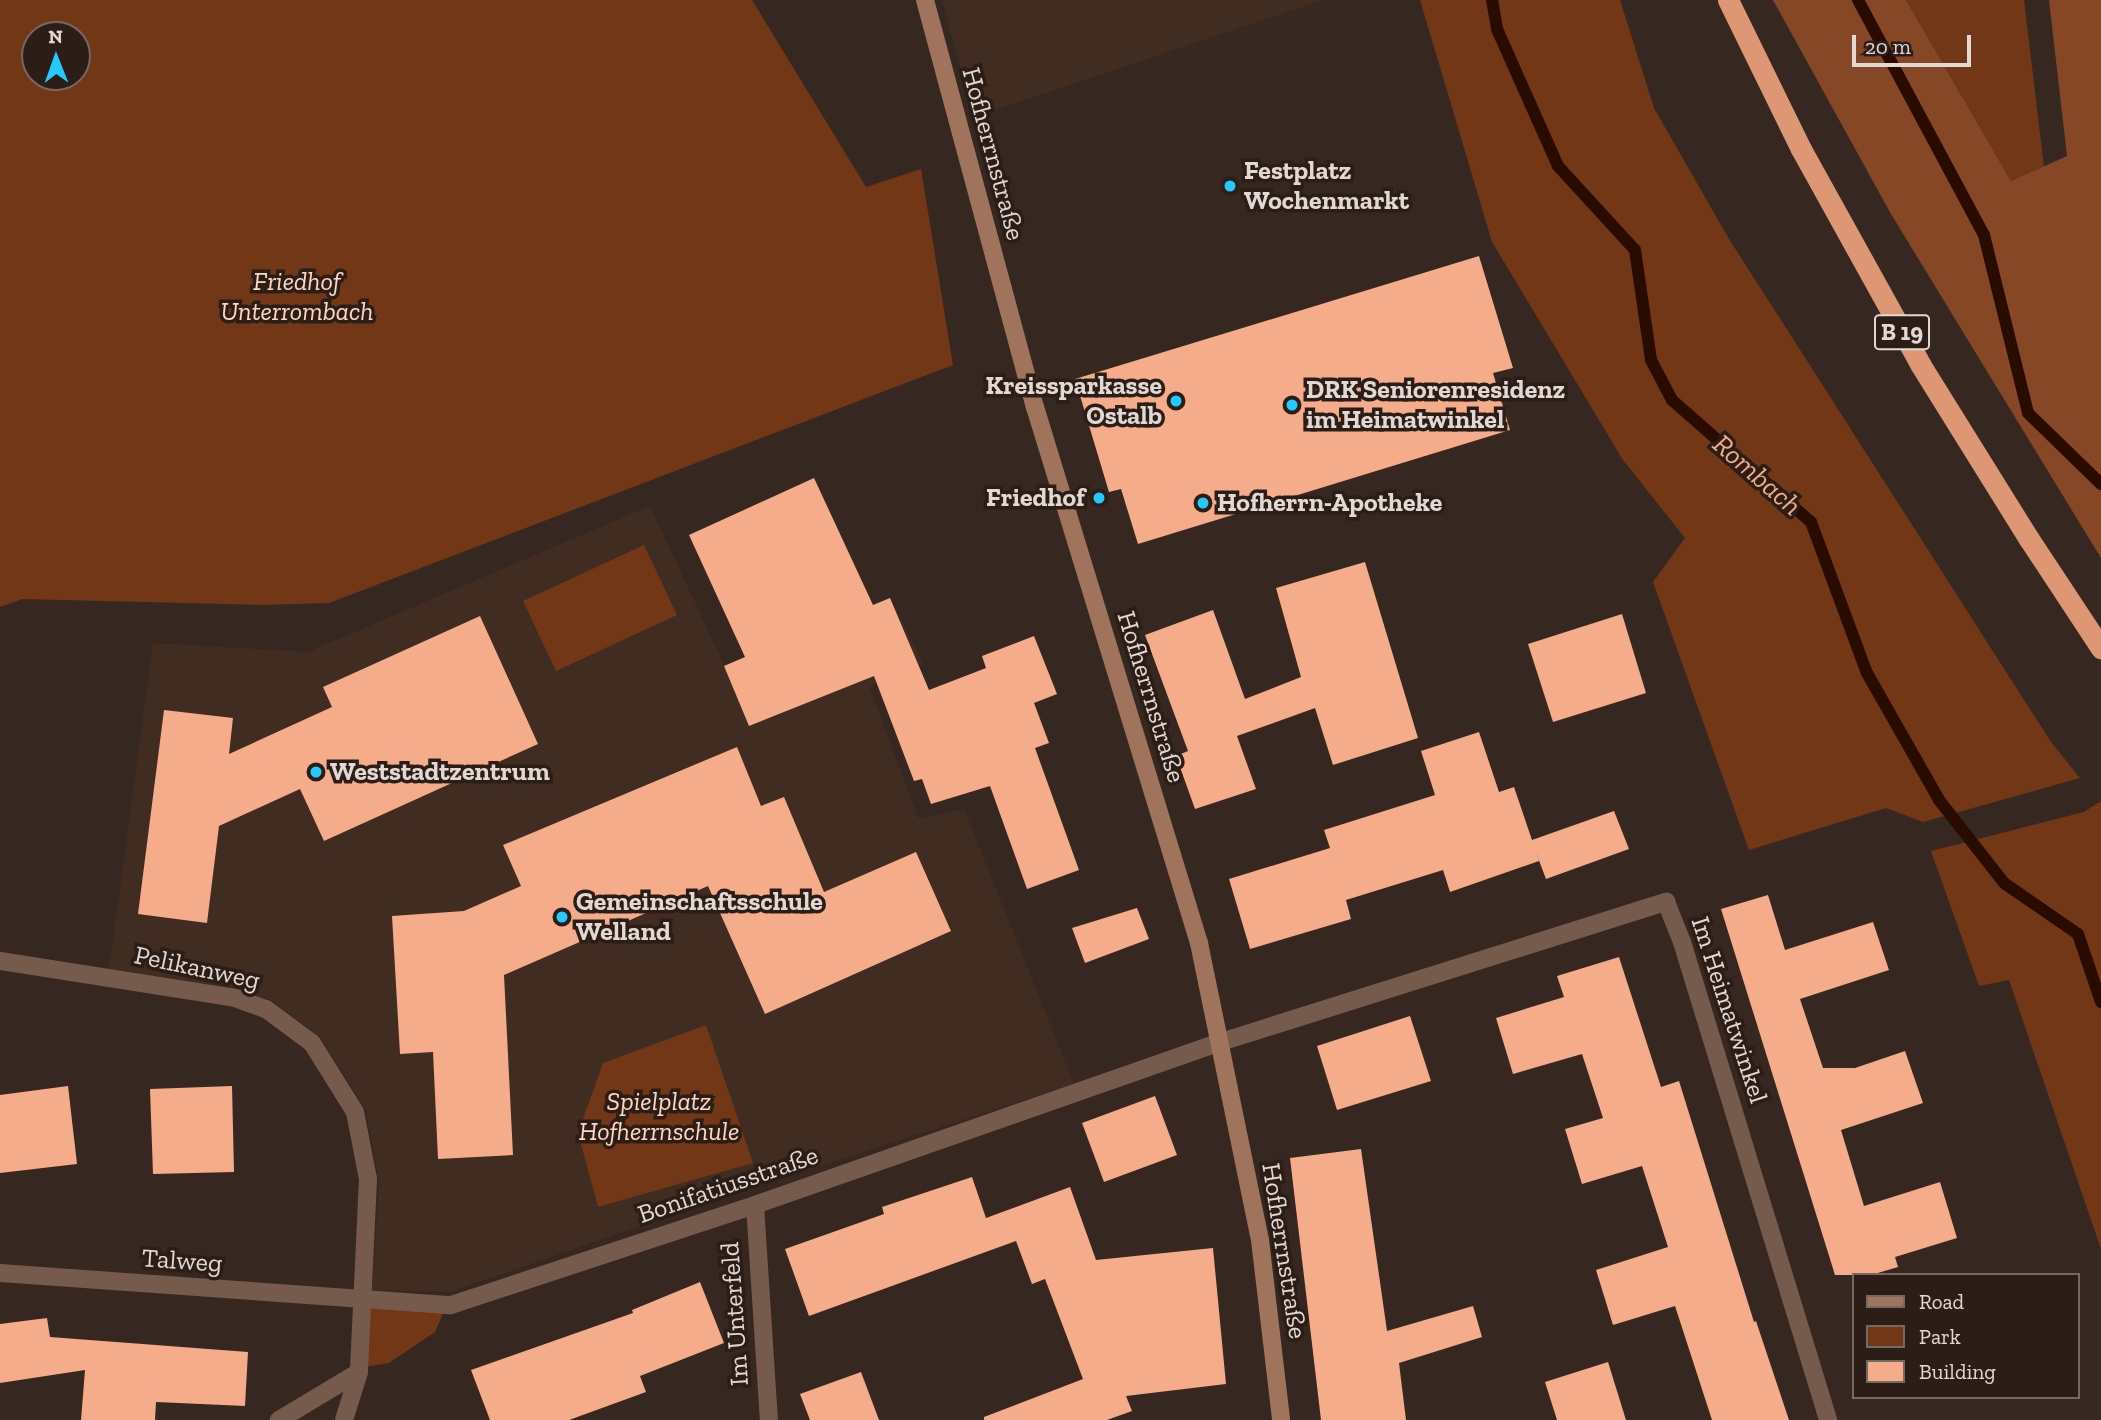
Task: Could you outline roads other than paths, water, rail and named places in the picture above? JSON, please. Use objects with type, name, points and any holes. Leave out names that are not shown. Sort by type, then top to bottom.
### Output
[{"type":"highway","name":"B 19","points":[[1728,0],[1801,149],[1920,364],[2022,529],[2101,648]]},
{"type":"street","name":"Hofherrnstraße","points":[[925,0],[1035,407],[1199,943],[1260,1240],[1282,1420]]},
{"type":"street","name":"Im Heimatwinkel","points":[[1221,1042],[1667,902],[1686,956],[1828,1420]]},
{"type":"street","name":"Pelikanweg","points":[[0,961],[235,998],[266,1009],[312,1043],[355,1112],[368,1179],[361,1300]]},
{"type":"street","name":"Bonifatiusstraße","points":[[361,1300],[451,1305],[470,1300],[755,1205],[1221,1042]]},
{"type":"street","name":"Im Unterfeld","points":[[755,1205],[769,1420]]},
{"type":"street","name":"Talweg","points":[[0,1273],[361,1300]]},
{"type":"street","points":[[344,1420],[359,1372],[361,1300]]},
{"type":"street","points":[[279,1420],[359,1372]]},
{"type":"waterway","name":"Rombach","points":[[1492,0],[1497,29],[1558,166],[1635,250],[1651,360],[1672,400],[1811,522],[1867,673],[1939,800],[2004,883],[2078,934],[2101,1002]]},
{"type":"waterway","points":[[1858,0],[1984,235],[2028,413],[2101,484]]},
{"type":"place","name":"Festplatz Wochenmarkt","points":[[1230,186]]},
{"type":"place","name":"Kreissparkasse Ostalb","points":[[1176,401]]},
{"type":"place","name":"DRK Seniorenresidenz im Heimatwinkel","points":[[1292,405]]},
{"type":"place","name":"Friedhof","points":[[1099,498]]},
{"type":"place","name":"Hofherrn-Apotheke","points":[[1203,503]]},
{"type":"place","name":"Weststadtzentrum","points":[[316,772]]},
{"type":"place","name":"Gemeinschaftsschule Welland","points":[[562,917]]},
{"type":"park label","name":"Friedhof Unterrombach","points":[[297,297]]},
{"type":"park label","name":"Spielplatz Hofherrnschule","points":[[659,1117]]}]
